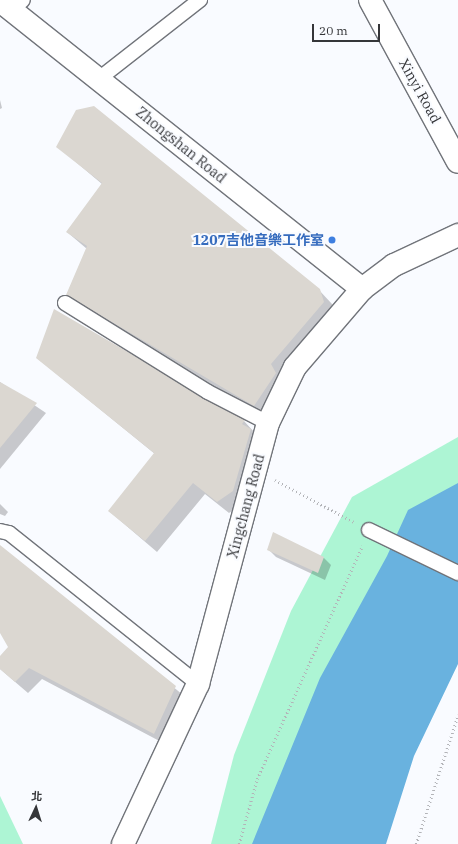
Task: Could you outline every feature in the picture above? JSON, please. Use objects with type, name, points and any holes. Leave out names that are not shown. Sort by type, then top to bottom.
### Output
[{"type":"street","name":"Xinyi Road","points":[[370,0],[458,162]]},
{"type":"street","name":"Zhongshan Road","points":[[11,4],[100,78],[362,289]]},
{"type":"street","name":"Xingchang Road","points":[[123,844],[198,684],[268,423],[295,367],[362,289],[394,265],[458,234]]},
{"type":"lane","points":[[100,78],[200,0]]},
{"type":"lane","points":[[65,304],[208,392],[268,423]]},
{"type":"lane","points":[[369,530],[458,573]]},
{"type":"lane","points":[[0,531],[9,533],[198,684]]},
{"type":"path","points":[[239,844],[257,779],[330,623],[369,530],[256,469]]},
{"type":"path","points":[[416,844],[458,715]]},
{"type":"green space","points":[[458,437],[458,594],[300,844],[211,844],[234,755],[291,611],[352,497]]},
{"type":"green space","points":[[0,796],[23,844],[0,844]]},
{"type":"water","points":[[458,483],[458,664],[414,756],[386,844],[252,844],[320,678],[387,556],[408,510]]},
{"type":"building","points":[[94,106],[320,289],[324,302],[271,364],[276,373],[254,406],[66,295],[87,246],[66,232],[102,183],[56,147],[76,110]]},
{"type":"building","points":[[54,309],[245,420],[242,424],[251,429],[233,491],[217,502],[193,483],[145,541],[108,511],[154,453],[36,358]]},
{"type":"building","points":[[0,382],[37,403],[0,448]]},
{"type":"building","points":[[273,532],[324,557],[318,573],[267,550]]},
{"type":"building","points":[[0,545],[176,686],[154,734],[29,668],[15,682],[0,669],[0,656],[8,647],[0,633]]},
{"type":"place","name":"1207吉他音樂工作室","points":[[332,240]]}]
